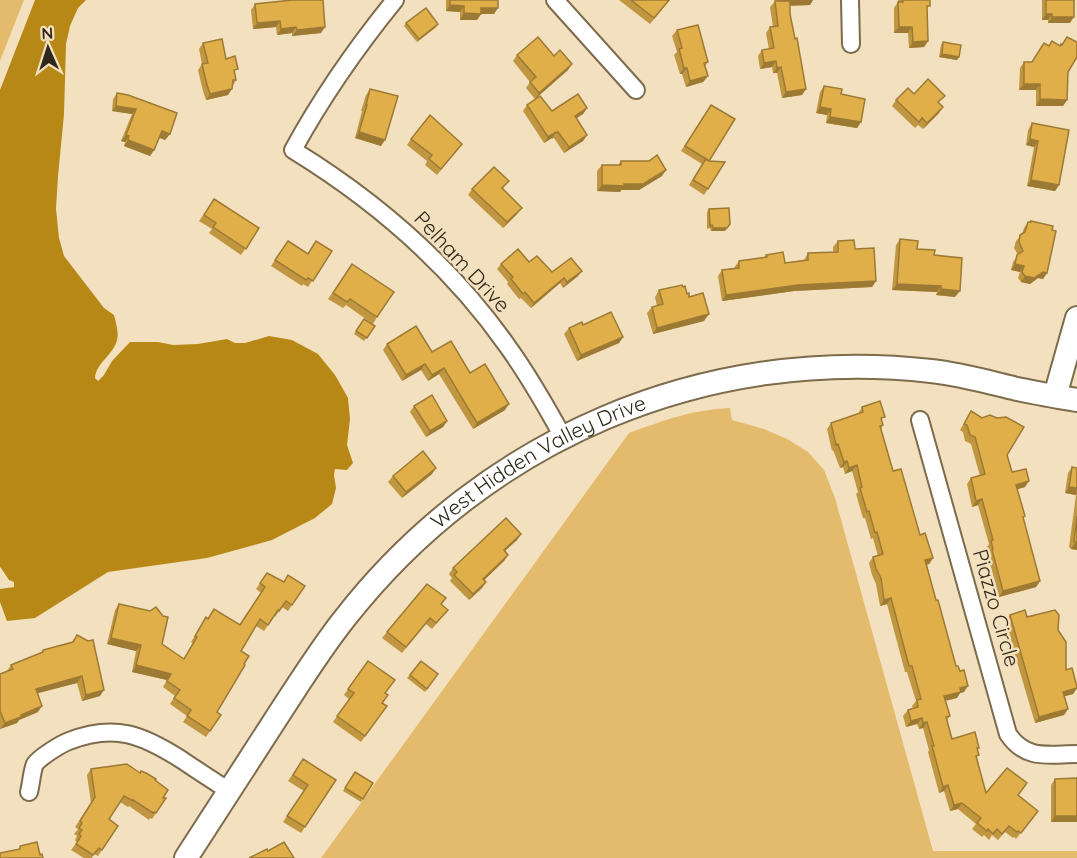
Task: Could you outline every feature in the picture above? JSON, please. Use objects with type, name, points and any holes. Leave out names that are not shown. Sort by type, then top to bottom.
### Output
[{"type":"street","name":"Pelham Drive","points":[[394,0],[332,83],[293,150],[361,196],[403,230],[442,267],[474,303],[507,346],[537,390],[563,437]]},
{"type":"street","points":[[555,0],[636,90]]},
{"type":"street","points":[[850,0],[851,44]]},
{"type":"street","points":[[1066,398],[1077,318]]},
{"type":"street","name":"West Hidden Valley Drive","points":[[186,858],[316,657],[375,581],[410,546],[482,486],[563,437],[632,406],[682,390],[725,379],[831,367],[931,371],[976,378],[1066,398]]},
{"type":"street","name":"Piazzo Circle","points":[[920,420],[1008,734],[1014,744],[1023,751],[1034,754],[1077,754]]},
{"type":"street","points":[[29,792],[35,764],[50,751],[83,735],[100,732],[119,732],[139,736],[157,744],[229,791]]},
{"type":"shaded area","points":[[0,0],[24,0],[0,61]]},
{"type":"shaded area","points":[[35,0],[86,0],[78,8],[70,26],[66,44],[64,114],[56,209],[59,238],[64,256],[104,308],[114,315],[118,337],[112,350],[98,368],[95,378],[98,381],[104,375],[112,361],[130,342],[158,342],[173,345],[227,339],[235,343],[245,343],[269,336],[292,340],[318,354],[335,375],[348,398],[350,419],[347,445],[353,463],[347,470],[335,469],[336,488],[332,504],[315,518],[272,540],[207,558],[108,572],[35,618],[7,621],[0,602],[0,589],[14,587],[14,582],[9,580],[0,567],[0,90]]},
{"type":"shaded area","points":[[730,408],[732,420],[764,429],[787,439],[808,452],[824,470],[835,498],[933,851],[1077,851],[1077,858],[321,858],[629,433],[690,413]]},
{"type":"building","points":[[292,0],[323,0],[325,27],[297,30],[296,27],[281,29],[280,21],[257,23],[255,4]]},
{"type":"building","points":[[450,0],[498,0],[498,8],[481,8],[481,14],[464,13],[464,6],[450,5]]},
{"type":"building","points":[[631,0],[669,0],[654,18]]},
{"type":"building","points":[[902,0],[930,0],[930,6],[927,6],[928,41],[913,42],[912,27],[899,27],[898,2],[903,2]]},
{"type":"building","points":[[1046,0],[1074,0],[1074,17],[1052,17],[1052,14],[1046,14]]},
{"type":"building","points":[[775,1],[790,1],[790,14],[795,39],[797,38],[806,89],[786,92],[781,67],[777,68],[776,61],[764,63],[762,50],[774,48],[770,27],[778,26]]},
{"type":"building","points":[[426,8],[438,24],[419,39],[406,23]]},
{"type":"building","points":[[698,25],[708,62],[704,63],[708,76],[690,81],[679,49],[682,48],[677,30]]},
{"type":"building","points":[[538,37],[554,56],[560,50],[572,64],[539,93],[530,82],[536,77],[517,55]]},
{"type":"building","points":[[1067,37],[1077,42],[1077,57],[1068,72],[1067,100],[1040,99],[1040,84],[1024,84],[1024,62],[1032,62],[1044,43],[1049,46],[1052,41],[1060,46]]},
{"type":"building","points":[[222,39],[226,59],[235,56],[238,69],[234,70],[236,80],[233,80],[232,89],[210,94],[202,64],[208,63],[203,43]]},
{"type":"building","points":[[943,42],[961,45],[959,57],[942,54]]},
{"type":"building","points":[[928,79],[945,96],[938,102],[943,107],[927,123],[922,118],[919,122],[896,100],[908,88],[914,94]]},
{"type":"building","points":[[824,86],[842,89],[841,94],[865,99],[861,122],[830,117],[831,109],[820,107]]},
{"type":"building","points":[[370,89],[398,96],[385,140],[359,132]]},
{"type":"building","points":[[117,93],[177,113],[170,134],[162,131],[154,150],[128,140],[129,136],[126,135],[136,109],[116,106]]},
{"type":"building","points":[[578,94],[587,108],[575,116],[587,135],[569,147],[558,132],[548,137],[527,105],[540,96],[552,111]]},
{"type":"building","points":[[711,105],[735,119],[709,161],[725,162],[708,189],[693,180],[705,160],[708,160],[685,146]]},
{"type":"building","points":[[430,115],[462,144],[441,169],[429,159],[432,155],[411,139]]},
{"type":"building","points":[[1032,123],[1069,130],[1059,185],[1031,180],[1038,141],[1030,139]]},
{"type":"building","points":[[657,155],[666,170],[643,184],[602,185],[602,165],[621,165],[621,161],[649,161]]},
{"type":"building","points":[[494,167],[509,181],[502,188],[522,208],[507,222],[472,189]]},
{"type":"building","points":[[214,199],[259,228],[246,249],[213,227],[216,223],[204,215]]},
{"type":"building","points":[[729,208],[730,224],[727,228],[710,226],[709,209]]},
{"type":"building","points":[[1028,222],[1053,226],[1052,230],[1056,231],[1047,273],[1043,272],[1034,278],[1025,276],[1022,272],[1024,266],[1015,264],[1017,255],[1023,251],[1019,242],[1020,235],[1025,232]]},
{"type":"building","points":[[900,239],[918,241],[917,249],[935,250],[934,255],[962,258],[960,291],[941,289],[941,286],[897,284]]},
{"type":"building","points":[[854,240],[855,249],[874,248],[876,281],[798,285],[726,295],[722,270],[739,268],[739,261],[783,252],[785,263],[808,260],[808,253],[838,252],[838,241]]},
{"type":"building","points":[[288,241],[308,254],[316,241],[332,251],[313,281],[308,278],[306,280],[275,260]]},
{"type":"building","points":[[518,249],[529,262],[537,256],[552,272],[571,258],[582,271],[567,282],[564,278],[534,303],[525,292],[523,294],[511,279],[513,277],[501,264]]},
{"type":"building","points":[[352,264],[394,292],[377,317],[350,299],[347,302],[333,293]]},
{"type":"building","points":[[685,286],[689,297],[703,293],[709,314],[657,328],[652,307],[663,304],[659,290]]},
{"type":"building","points":[[611,312],[623,337],[581,355],[569,328],[582,322],[583,325]]},
{"type":"building","points":[[364,319],[375,326],[367,338],[356,331]]},
{"type":"building","points":[[416,326],[432,352],[451,341],[470,373],[485,364],[509,404],[477,423],[444,368],[432,375],[425,364],[406,375],[387,344]]},
{"type":"building","points":[[432,395],[447,421],[430,431],[414,406]]},
{"type":"building","points":[[880,401],[885,417],[881,418],[883,425],[880,426],[893,471],[901,469],[920,535],[925,533],[933,558],[925,560],[936,600],[938,600],[956,666],[960,671],[964,670],[968,686],[960,688],[961,692],[944,696],[950,716],[946,717],[952,739],[975,732],[979,748],[977,748],[979,755],[976,756],[986,793],[1007,768],[1027,783],[1018,795],[1038,811],[1021,833],[1009,826],[1002,834],[997,829],[993,834],[977,823],[981,818],[962,803],[954,805],[948,785],[943,787],[927,722],[923,723],[922,718],[911,721],[908,710],[918,707],[917,700],[921,699],[912,666],[909,666],[891,598],[884,600],[881,578],[873,557],[883,554],[869,511],[867,512],[860,488],[862,487],[857,465],[849,468],[847,461],[844,462],[838,444],[836,445],[831,423],[863,412],[862,407]]},
{"type":"building","points":[[971,411],[982,418],[990,415],[997,418],[1006,417],[1024,427],[1007,455],[1012,472],[1026,469],[1029,481],[1016,485],[1040,581],[1003,591],[982,499],[976,501],[971,478],[985,474],[975,437],[970,435],[967,425],[964,424]]},
{"type":"building","points":[[423,451],[436,468],[406,492],[393,476]]},
{"type":"building","points":[[1072,467],[1077,468],[1077,488],[1069,487]]},
{"type":"building","points":[[1077,516],[1077,543],[1074,541]]},
{"type":"building","points":[[506,518],[521,534],[504,550],[508,555],[483,579],[486,582],[473,594],[454,575],[457,572],[453,568]]},
{"type":"building","points":[[267,573],[284,582],[288,575],[305,586],[292,605],[286,601],[268,625],[260,619],[241,651],[249,656],[245,665],[217,712],[221,715],[210,731],[187,716],[191,710],[174,698],[180,690],[167,681],[171,674],[136,665],[141,645],[111,638],[119,604],[150,611],[156,607],[163,616],[168,617],[162,644],[184,659],[206,617],[208,619],[214,609],[240,625],[265,587],[260,583]]},
{"type":"building","points":[[427,584],[446,598],[441,604],[448,610],[436,623],[430,618],[406,647],[387,632]]},
{"type":"building","points":[[1025,610],[1027,617],[1055,610],[1059,615],[1058,630],[1066,642],[1066,670],[1072,668],[1077,687],[1063,692],[1068,709],[1039,717],[1010,615]]},
{"type":"building","points":[[77,635],[88,641],[93,640],[104,690],[86,695],[82,676],[36,689],[42,706],[5,723],[0,711],[0,674],[13,669],[11,665],[43,652],[43,650],[73,642]]},
{"type":"building","points":[[368,661],[395,680],[385,693],[388,695],[382,703],[387,706],[365,736],[337,716],[354,693],[348,689]]},
{"type":"building","points":[[421,661],[438,674],[427,689],[410,675]]},
{"type":"building","points":[[303,759],[336,780],[305,827],[287,816],[308,785],[293,775]]},
{"type":"building","points":[[127,764],[140,773],[141,771],[156,779],[168,790],[163,798],[166,798],[156,813],[153,813],[124,796],[109,819],[118,826],[102,850],[99,848],[93,855],[76,844],[81,836],[79,834],[82,830],[79,828],[82,823],[80,821],[95,797],[91,769]]},
{"type":"building","points":[[355,772],[373,783],[363,799],[345,788]]},
{"type":"building","points":[[1077,778],[1077,816],[1055,816],[1055,779]]},
{"type":"building","points":[[37,842],[43,858],[0,858],[0,853],[20,849],[20,846]]},
{"type":"building","points":[[284,842],[294,858],[249,858],[267,849],[268,851]]}]
